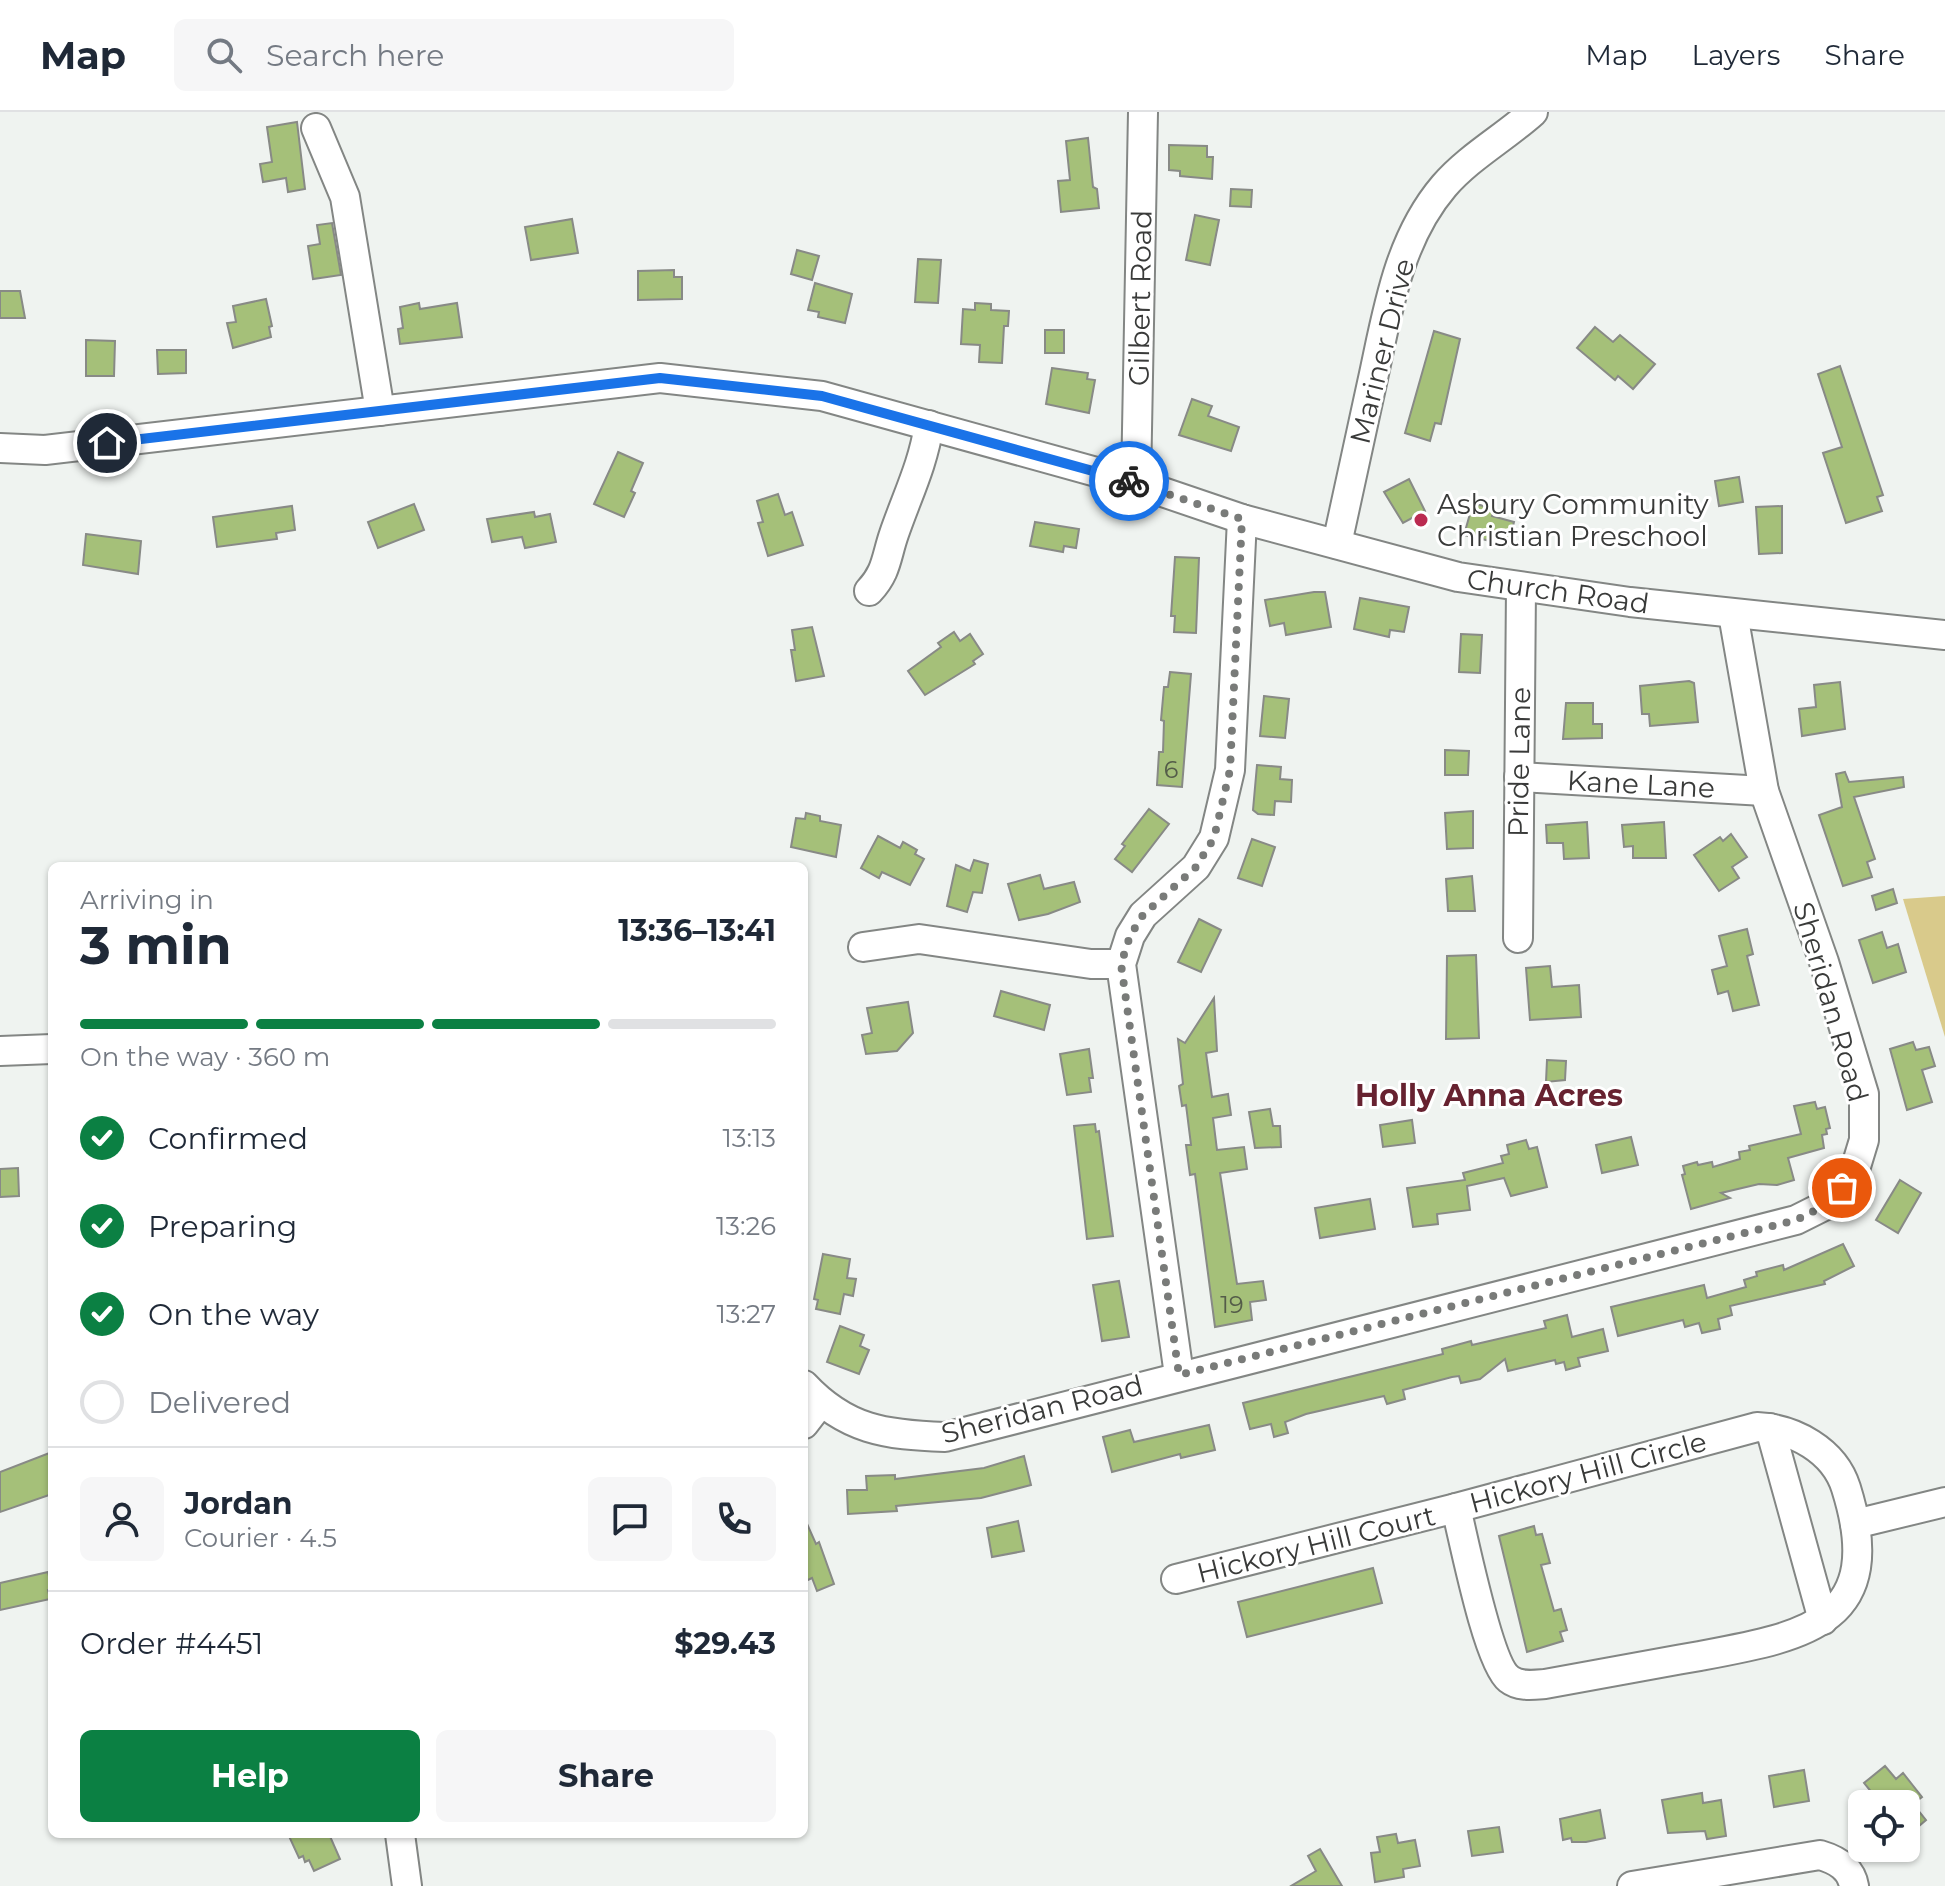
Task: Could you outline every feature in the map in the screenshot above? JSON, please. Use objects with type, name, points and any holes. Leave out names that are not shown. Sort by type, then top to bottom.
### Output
[{"type":"street","name":"Gilbert Road","points":[[1136,483],[1143,112]]},
{"type":"street","name":"Mariner Drive","points":[[1337,544],[1393,286],[1414,228],[1444,186],[1476,156],[1508,135],[1533,112]]},
{"type":"street","points":[[316,128],[345,197],[380,411]]},
{"type":"street","name":"Church Road","points":[[0,448],[45,450],[660,378],[822,396],[1136,483],[1242,519],[1458,577],[1733,614],[1945,635]]},
{"type":"street","points":[[869,591],[882,577],[894,533],[925,455],[929,425]]},
{"type":"street","points":[[1179,1375],[1121,964],[1130,936],[1143,915],[1196,867],[1214,838],[1230,770],[1242,519]]},
{"type":"street","name":"Pride Lane","points":[[1518,938],[1521,587]]},
{"type":"street","name":"Sheridan Road","points":[[810,1404],[880,1432],[945,1437],[1796,1220],[1830,1203],[1854,1173],[1864,1140],[1864,1094],[1824,962],[1764,791],[1733,614]]},
{"type":"street","name":"Kane Lane","points":[[1519,777],[1764,791]]},
{"type":"street","points":[[863,947],[919,939],[1091,964],[1121,964]]},
{"type":"street","points":[[0,1051],[48,1049]]},
{"type":"street","name":"Hickory Hill Circle","points":[[1757,1427],[1770,1428],[1804,1439],[1831,1462],[1840,1473],[1855,1524],[1857,1566],[1848,1588],[1823,1620],[1805,1632],[1775,1642],[1545,1684],[1518,1684],[1504,1675],[1494,1652],[1456,1508],[1734,1432],[1757,1427]]},
{"type":"street","points":[[1770,1428],[1823,1620]]},
{"type":"street","points":[[1855,1524],[1945,1502]]},
{"type":"street","name":"Hickory Hill Court","points":[[1176,1579],[1456,1508]]},
{"type":"street","points":[[401,1838],[407,1886]]},
{"type":"street","points":[[1632,1886],[1820,1855],[1834,1859],[1845,1867],[1852,1876],[1854,1886]]},
{"type":"shaded area","points":[[1945,896],[1945,1037],[1903,899]]},
{"type":"building","points":[[297,122],[305,189],[288,192],[286,178],[263,182],[260,164],[272,162],[267,127]]},
{"type":"building","points":[[1088,138],[1093,187],[1097,189],[1099,208],[1061,212],[1058,181],[1070,180],[1066,141]]},
{"type":"building","points":[[1169,145],[1207,146],[1207,157],[1213,157],[1212,179],[1180,176],[1180,171],[1169,170]]},
{"type":"building","points":[[1231,189],[1252,190],[1251,207],[1230,206]]},
{"type":"building","points":[[1195,215],[1219,220],[1210,265],[1186,260]]},
{"type":"building","points":[[572,219],[578,253],[531,260],[525,227]]},
{"type":"building","points":[[332,223],[341,275],[313,279],[308,246],[320,244],[317,225]]},
{"type":"building","points":[[797,250],[819,256],[812,280],[791,274]]},
{"type":"building","points":[[918,259],[941,260],[938,303],[915,302]]},
{"type":"building","points":[[674,270],[674,277],[682,277],[682,299],[638,300],[638,271]]},
{"type":"building","points":[[815,283],[852,294],[845,323],[818,317],[819,312],[808,310]]},
{"type":"building","points":[[0,291],[20,291],[25,318],[0,318]]},
{"type":"building","points":[[266,299],[272,326],[269,327],[271,337],[233,348],[227,323],[236,322],[233,306]]},
{"type":"building","points":[[419,303],[420,309],[457,303],[462,337],[400,344],[398,329],[403,328],[400,307]]},
{"type":"building","points":[[975,303],[991,304],[991,310],[1009,311],[1008,326],[1004,326],[1002,363],[979,362],[980,345],[961,344],[963,309],[975,310]]},
{"type":"building","points":[[1595,327],[1613,342],[1620,335],[1655,364],[1633,389],[1618,376],[1615,380],[1577,348]]},
{"type":"building","points":[[1045,330],[1064,330],[1064,353],[1045,353]]},
{"type":"building","points":[[1434,331],[1460,339],[1441,424],[1435,423],[1430,441],[1405,433]]},
{"type":"building","points":[[86,340],[115,341],[114,376],[86,376]]},
{"type":"building","points":[[157,350],[186,350],[186,373],[158,374]]},
{"type":"building","points":[[1840,366],[1883,495],[1877,497],[1882,511],[1846,523],[1823,453],[1842,447],[1818,374]]},
{"type":"building","points":[[1052,368],[1088,373],[1087,379],[1095,380],[1089,413],[1046,404]]},
{"type":"building","points":[[1192,399],[1212,406],[1208,416],[1239,427],[1231,451],[1179,435]]},
{"type":"building","points":[[618,452],[643,463],[631,491],[635,493],[624,517],[594,504]]},
{"type":"building","points":[[1739,477],[1743,502],[1719,506],[1715,481]]},
{"type":"building","points":[[1409,479],[1425,511],[1403,523],[1384,492]]},
{"type":"building","points":[[778,494],[785,515],[792,512],[803,545],[768,556],[758,523],[763,522],[757,501]]},
{"type":"building","points":[[1473,503],[1494,509],[1492,516],[1514,522],[1508,545],[1464,535]]},
{"type":"building","points":[[414,504],[424,530],[378,548],[368,522]]},
{"type":"building","points":[[292,506],[295,530],[276,533],[277,539],[217,547],[213,517]]},
{"type":"building","points":[[1782,506],[1782,553],[1759,554],[1756,507]]},
{"type":"building","points":[[534,512],[535,517],[550,514],[556,542],[525,548],[522,537],[492,542],[487,519]]},
{"type":"building","points":[[1035,522],[1079,529],[1076,548],[1064,546],[1063,552],[1030,546]]},
{"type":"building","points":[[86,534],[141,541],[138,574],[83,565]]},
{"type":"building","points":[[1175,557],[1199,558],[1196,633],[1174,632],[1175,616],[1171,616]]},
{"type":"building","points":[[1325,592],[1331,627],[1286,635],[1284,623],[1270,626],[1265,600]]},
{"type":"building","points":[[1360,598],[1409,607],[1404,632],[1390,630],[1389,637],[1354,629]]},
{"type":"building","points":[[812,627],[824,676],[796,681],[791,650],[795,650],[792,630]]},
{"type":"building","points":[[954,632],[960,641],[970,634],[983,654],[973,661],[975,664],[925,695],[908,671],[941,647],[938,643]]},
{"type":"building","points":[[1461,634],[1482,635],[1480,673],[1459,672]]},
{"type":"building","points":[[1170,672],[1191,674],[1182,787],[1157,785],[1159,752],[1163,752],[1164,721],[1161,720],[1164,687],[1168,687]]},
{"type":"building","points":[[1840,682],[1845,729],[1802,736],[1799,709],[1816,707],[1814,685]]},
{"type":"building","points":[[1694,683],[1698,722],[1650,726],[1649,714],[1642,714],[1640,686]]},
{"type":"building","points":[[1264,696],[1289,699],[1285,738],[1260,736]]},
{"type":"building","points":[[1566,703],[1593,703],[1593,724],[1602,724],[1602,738],[1563,739]]},
{"type":"building","points":[[1445,750],[1469,751],[1468,775],[1445,775]]},
{"type":"building","points":[[1257,765],[1281,767],[1280,779],[1292,780],[1291,802],[1275,801],[1274,815],[1258,814],[1253,810]]},
{"type":"building","points":[[1845,772],[1849,782],[1903,777],[1904,787],[1854,797],[1875,859],[1867,862],[1872,877],[1843,886],[1819,815],[1842,807],[1836,774]]},
{"type":"building","points":[[1149,809],[1169,824],[1132,872],[1115,859],[1125,846],[1122,844]]},
{"type":"building","points":[[1473,811],[1473,848],[1447,849],[1445,813]]},
{"type":"building","points":[[806,813],[820,816],[820,821],[841,825],[836,857],[791,847],[796,818],[805,819]]},
{"type":"building","points":[[1587,822],[1589,858],[1564,859],[1563,843],[1547,843],[1546,825]]},
{"type":"building","points":[[1664,822],[1666,858],[1633,858],[1633,846],[1624,847],[1622,825]]},
{"type":"building","points":[[1731,834],[1747,857],[1732,867],[1739,878],[1719,891],[1694,855],[1720,837],[1723,841]]},
{"type":"building","points":[[878,836],[900,848],[903,842],[917,850],[915,854],[924,859],[910,885],[882,872],[879,878],[861,868]]},
{"type":"building","points":[[1252,839],[1275,847],[1262,886],[1238,878]]},
{"type":"building","points":[[974,860],[988,864],[982,893],[973,892],[967,912],[947,906],[956,865],[970,871]]},
{"type":"building","points":[[1040,875],[1044,889],[1074,882],[1080,902],[1048,914],[1019,920],[1008,884]]},
{"type":"building","points":[[1472,876],[1475,911],[1448,911],[1446,879]]},
{"type":"building","points":[[1893,889],[1897,903],[1876,910],[1872,896]]},
{"type":"building","points":[[1199,919],[1221,930],[1201,972],[1178,962]]},
{"type":"building","points":[[1747,929],[1753,954],[1747,956],[1759,1005],[1733,1011],[1728,991],[1718,994],[1712,970],[1727,966],[1719,936]]},
{"type":"building","points":[[1882,932],[1887,948],[1898,944],[1906,972],[1873,983],[1859,940]]},
{"type":"building","points":[[1476,955],[1479,1038],[1446,1039],[1447,956]]},
{"type":"building","points":[[1550,966],[1552,987],[1579,985],[1581,1017],[1530,1020],[1526,968]]},
{"type":"building","points":[[1001,991],[1050,1005],[1044,1030],[994,1016]]},
{"type":"building","points":[[1214,998],[1217,1051],[1206,1053],[1212,1097],[1228,1094],[1231,1115],[1213,1118],[1217,1150],[1244,1147],[1247,1169],[1220,1173],[1237,1284],[1263,1281],[1266,1300],[1250,1302],[1252,1320],[1215,1327],[1195,1174],[1190,1175],[1186,1145],[1191,1145],[1186,1105],[1182,1106],[1179,1086],[1183,1084],[1178,1039],[1185,1043]]},
{"type":"building","points":[[908,1002],[913,1033],[897,1051],[866,1054],[862,1035],[872,1033],[867,1008]]},
{"type":"building","points":[[1913,1042],[1916,1050],[1929,1047],[1935,1066],[1922,1070],[1932,1102],[1907,1110],[1890,1049]]},
{"type":"building","points":[[1089,1049],[1093,1078],[1089,1078],[1091,1092],[1067,1095],[1060,1054]]},
{"type":"building","points":[[1547,1060],[1566,1061],[1565,1080],[1546,1082]]},
{"type":"building","points":[[1815,1102],[1817,1109],[1825,1107],[1830,1128],[1826,1129],[1827,1134],[1822,1135],[1824,1148],[1788,1158],[1794,1180],[1721,1193],[1730,1198],[1691,1209],[1682,1175],[1685,1174],[1683,1166],[1712,1162],[1713,1167],[1740,1159],[1739,1152],[1750,1150],[1749,1146],[1801,1134],[1794,1106]]},
{"type":"building","points":[[1270,1109],[1273,1126],[1280,1126],[1281,1147],[1255,1148],[1249,1112]]},
{"type":"building","points":[[1412,1120],[1415,1143],[1383,1147],[1380,1125]]},
{"type":"building","points":[[1095,1124],[1096,1132],[1099,1131],[1113,1236],[1087,1239],[1074,1126]]},
{"type":"building","points":[[1631,1137],[1638,1165],[1602,1173],[1596,1145]]},
{"type":"building","points":[[1526,1140],[1529,1149],[1537,1147],[1547,1187],[1511,1196],[1504,1178],[1467,1186],[1470,1210],[1437,1214],[1438,1224],[1413,1227],[1407,1188],[1465,1180],[1463,1173],[1503,1163],[1501,1156],[1509,1154],[1507,1145]]},
{"type":"building","points":[[18,1168],[19,1196],[0,1197],[0,1169]]},
{"type":"building","points":[[1900,1180],[1921,1193],[1898,1233],[1876,1220]]},
{"type":"building","points":[[1370,1199],[1375,1229],[1320,1238],[1315,1208]]},
{"type":"building","points":[[1843,1244],[1854,1266],[1824,1281],[1825,1284],[1730,1306],[1732,1315],[1718,1319],[1720,1329],[1702,1333],[1699,1323],[1685,1327],[1683,1320],[1618,1336],[1611,1307],[1704,1285],[1707,1298],[1746,1287],[1744,1280],[1757,1276],[1756,1272],[1783,1265],[1784,1270]]},
{"type":"building","points":[[823,1254],[850,1259],[847,1278],[856,1279],[853,1296],[844,1294],[840,1314],[816,1309],[818,1300],[814,1299]]},
{"type":"building","points":[[1119,1281],[1129,1337],[1102,1341],[1093,1285]]},
{"type":"building","points":[[1567,1315],[1572,1337],[1603,1329],[1608,1351],[1578,1358],[1580,1366],[1566,1370],[1564,1362],[1556,1364],[1555,1360],[1508,1371],[1505,1359],[1480,1379],[1461,1383],[1459,1376],[1452,1377],[1403,1390],[1405,1399],[1387,1404],[1384,1396],[1306,1414],[1285,1422],[1288,1433],[1274,1437],[1271,1424],[1250,1429],[1243,1403],[1443,1354],[1442,1349],[1471,1341],[1472,1345],[1546,1328],[1544,1321]]},
{"type":"building","points":[[840,1326],[864,1335],[860,1346],[869,1350],[859,1374],[827,1362]]},
{"type":"building","points":[[1209,1425],[1215,1450],[1181,1458],[1180,1454],[1112,1472],[1103,1437],[1130,1430],[1134,1442]]},
{"type":"building","points":[[48,1454],[48,1495],[0,1512],[0,1472]]},
{"type":"building","points":[[1024,1456],[1031,1485],[981,1498],[896,1506],[897,1511],[848,1514],[847,1490],[867,1490],[866,1476],[895,1475],[895,1479],[984,1468]]},
{"type":"building","points":[[1018,1521],[1024,1551],[992,1557],[987,1528]]},
{"type":"building","points":[[808,1526],[816,1544],[819,1542],[834,1584],[817,1591],[812,1578],[808,1580]]},
{"type":"building","points":[[1534,1526],[1536,1535],[1542,1534],[1550,1563],[1541,1565],[1554,1611],[1561,1609],[1567,1630],[1560,1632],[1563,1641],[1527,1652],[1499,1536]]},
{"type":"building","points":[[1373,1568],[1382,1603],[1247,1637],[1238,1602]]},
{"type":"building","points":[[48,1572],[48,1599],[0,1610],[0,1583]]},
{"type":"building","points":[[1885,1766],[1896,1779],[1903,1773],[1916,1790],[1870,1790],[1864,1783]]},
{"type":"building","points":[[1804,1770],[1809,1801],[1774,1807],[1769,1776]]},
{"type":"building","points":[[1702,1793],[1703,1803],[1721,1800],[1726,1836],[1707,1839],[1705,1831],[1668,1833],[1662,1800]]},
{"type":"building","points":[[1600,1810],[1605,1838],[1586,1842],[1572,1842],[1571,1838],[1563,1840],[1560,1819]]},
{"type":"building","points":[[1499,1827],[1503,1852],[1472,1856],[1468,1831]]},
{"type":"building","points":[[1396,1834],[1398,1843],[1415,1840],[1420,1866],[1403,1869],[1404,1877],[1375,1882],[1371,1853],[1380,1852],[1377,1837]]},
{"type":"building","points":[[290,1838],[331,1838],[340,1859],[314,1871],[309,1860],[305,1862],[303,1856],[299,1858]]},
{"type":"building","points":[[1320,1849],[1342,1886],[1291,1886],[1316,1871],[1308,1856]]},
{"type":"way so far","points":[[1129,481],[1242,519],[1230,770],[1214,838],[1196,867],[1143,915],[1130,936],[1121,964],[1179,1375],[1796,1220],[1830,1203],[1842,1188]]},
{"type":"place","name":"Asbury Community Christian Preschool","points":[[1421,520]]},
{"type":"district","name":"Holly Anna Acres","points":[[1489,1095]]},
{"type":"route","points":[[107,443],[660,378],[822,396],[1129,481]]}]
